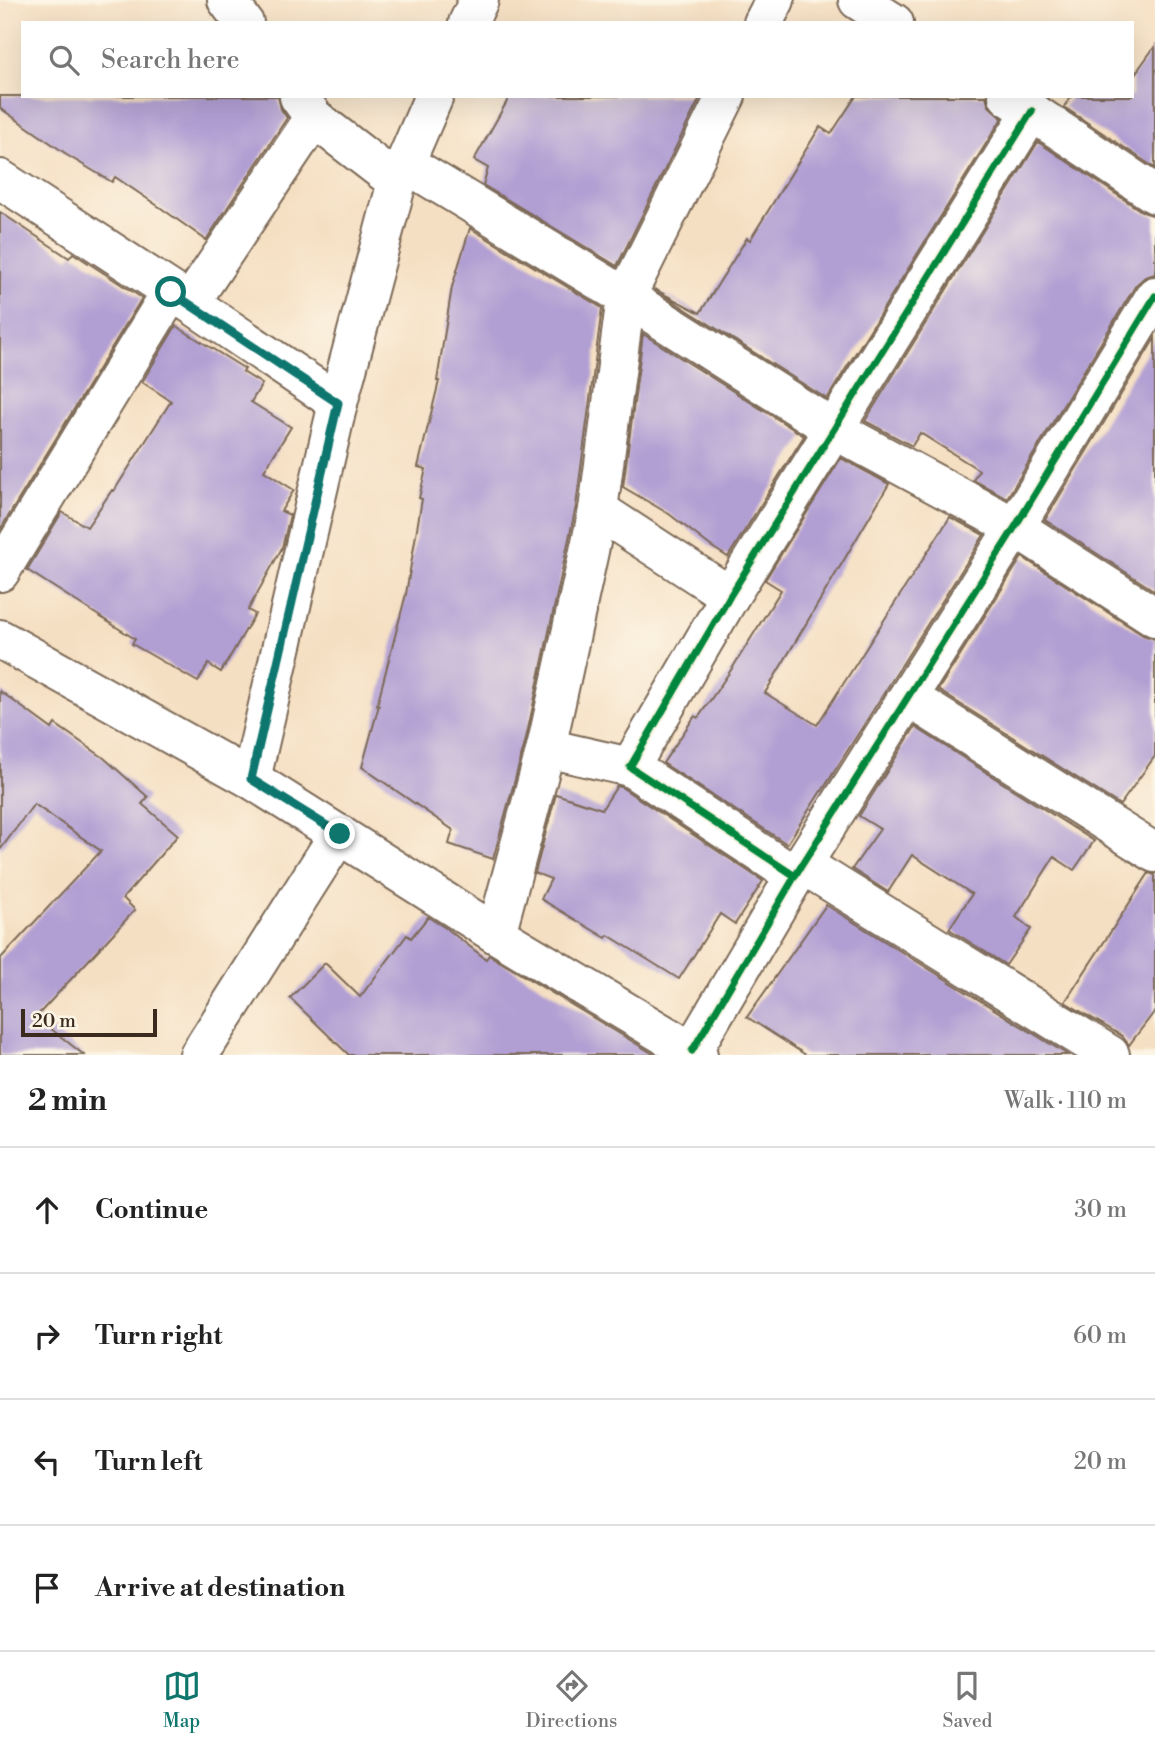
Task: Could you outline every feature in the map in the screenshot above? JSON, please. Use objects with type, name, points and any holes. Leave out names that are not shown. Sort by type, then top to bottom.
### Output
[{"type":"street","points":[[227,0],[243,21]]},
{"type":"street","points":[[469,21],[479,0]]},
{"type":"street","points":[[765,21],[775,0]]},
{"type":"street","points":[[858,0],[891,21]]},
{"type":"street","points":[[251,779],[338,403],[401,172],[434,98]]},
{"type":"street","points":[[496,933],[546,748],[598,510],[626,297],[725,98]]},
{"type":"street","points":[[630,767],[730,596],[835,430],[1020,104],[1155,194]]},
{"type":"street","points":[[0,572],[306,107],[401,172],[626,297],[835,430],[1015,527],[1155,617]]},
{"type":"street","points":[[0,179],[338,403]]},
{"type":"street","points":[[0,639],[251,779],[496,933],[695,1053],[799,870],[1015,527],[1155,296]]},
{"type":"street","points":[[598,510],[730,596]]},
{"type":"street","points":[[908,696],[1155,853]]},
{"type":"street","points":[[546,748],[630,767],[1110,1055]]},
{"type":"street","points":[[199,1055],[340,834]]},
{"type":"building","points":[[1155,46],[1155,168],[1064,107],[1071,98],[1134,98],[1134,75]]},
{"type":"building","points":[[0,96],[278,98],[287,118],[206,240],[115,177],[112,182],[65,154],[0,108]]},
{"type":"building","points":[[509,98],[700,98],[617,266],[483,185],[488,168],[474,160]]},
{"type":"building","points":[[855,98],[987,98],[989,106],[1002,118],[827,399],[654,289],[700,313],[747,238],[750,240],[820,127],[831,134]]},
{"type":"building","points":[[1038,142],[1143,212],[1155,216],[1155,274],[1145,277],[1136,285],[1007,498],[973,480],[979,470],[920,433],[912,446],[865,421]]},
{"type":"building","points":[[0,212],[69,258],[73,253],[142,298],[0,530]]},
{"type":"building","points":[[470,228],[602,308],[576,506],[525,743],[493,859],[449,844],[453,830],[362,767],[406,594],[422,499],[419,498],[426,469],[418,467],[439,381],[452,287]]},
{"type":"building","points":[[176,326],[245,369],[243,372],[262,384],[251,402],[291,427],[264,471],[294,490],[281,511],[290,515],[282,548],[248,610],[255,614],[221,672],[208,664],[198,682],[132,644],[135,639],[27,570],[62,512],[87,527],[112,490],[114,491],[171,401],[142,382]]},
{"type":"building","points":[[643,334],[804,436],[728,557],[669,514],[623,487]]},
{"type":"building","points":[[1155,338],[1155,591],[1045,520]]},
{"type":"building","points":[[841,458],[889,484],[765,693],[817,725],[950,517],[984,535],[787,844],[663,763],[733,667],[781,590],[765,580]]},
{"type":"building","points":[[1022,557],[1143,635],[1155,639],[1155,756],[1120,805],[938,690]]},
{"type":"building","points":[[0,691],[52,729],[55,724],[104,758],[148,797],[142,804],[178,835],[123,898],[135,910],[36,1017],[84,1055],[0,1055],[0,959],[101,851],[34,804],[0,850]]},
{"type":"building","points":[[915,727],[1094,841],[1074,870],[1054,857],[1016,917],[1031,929],[1006,965],[949,929],[972,894],[912,855],[888,892],[852,869],[880,829],[859,816]]},
{"type":"building","points":[[617,786],[763,881],[735,924],[720,914],[679,979],[608,935],[606,938],[541,899],[551,879],[535,873],[556,794],[602,809]]},
{"type":"building","points":[[1149,873],[1155,875],[1155,1011],[1129,1045],[1122,1036],[1065,1002]]},
{"type":"building","points":[[826,905],[1068,1055],[806,1055],[747,1017]]},
{"type":"building","points":[[428,917],[486,959],[489,955],[655,1055],[349,1055],[290,998],[325,963],[360,997],[407,935],[411,938]]},
{"type":"cycle path","points":[[795,876],[630,767],[730,596],[1032,111]]},
{"type":"cycle path","points":[[692,1051],[795,876],[1015,527],[1155,296]]},
{"type":"route","points":[[171,292],[338,403],[251,779],[340,834]]}]
